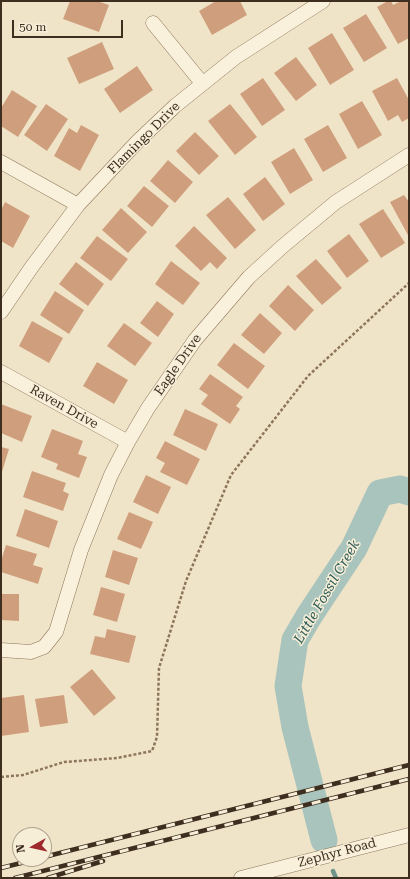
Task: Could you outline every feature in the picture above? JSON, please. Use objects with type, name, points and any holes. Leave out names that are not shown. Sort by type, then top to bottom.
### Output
[{"type":"street","name":"Flamingo Drive","points":[[1,312],[30,268],[78,205],[138,141],[202,83],[262,39],[323,1]]},
{"type":"street","points":[[153,23],[202,83]]},
{"type":"street","name":"Eagle Drive","points":[[1,650],[31,652],[44,647],[56,632],[71,578],[83,543],[96,510],[128,442],[164,384],[195,340],[249,277],[283,246],[336,202],[409,155]]},
{"type":"street","points":[[1,162],[78,205]]},
{"type":"street","name":"Raven Drive","points":[[1,372],[128,442]]},
{"type":"street","name":"Zephyr Road","points":[[242,878],[409,836]]},
{"type":"path","points":[[1,777],[23,775],[64,762],[117,758],[152,751],[157,737],[159,668],[186,580],[231,475],[308,376],[409,283]]},
{"type":"building","points":[[70,1],[97,1],[109,5],[99,32],[63,19]]},
{"type":"building","points":[[216,1],[240,1],[247,15],[212,35],[199,11]]},
{"type":"building","points":[[391,1],[393,5],[401,1],[407,1],[409,5],[409,38],[398,44],[377,7]]},
{"type":"building","points":[[366,14],[387,48],[364,62],[343,28]]},
{"type":"building","points":[[332,33],[354,70],[330,85],[308,48]]},
{"type":"building","points":[[102,42],[114,69],[79,84],[67,58]]},
{"type":"building","points":[[296,57],[317,85],[296,101],[274,73]]},
{"type":"building","points":[[137,66],[153,90],[120,113],[104,89]]},
{"type":"building","points":[[263,78],[285,110],[262,126],[240,94]]},
{"type":"building","points":[[397,78],[409,100],[409,118],[402,122],[398,115],[388,121],[372,91]]},
{"type":"building","points":[[12,90],[37,106],[18,137],[1,126],[1,108]]},
{"type":"building","points":[[362,101],[382,135],[358,149],[339,114]]},
{"type":"building","points":[[46,104],[68,119],[47,151],[24,135]]},
{"type":"building","points":[[230,104],[257,137],[235,155],[208,121]]},
{"type":"building","points":[[81,125],[99,135],[80,171],[54,156],[69,128],[77,133]]},
{"type":"building","points":[[328,125],[347,158],[323,172],[304,139]]},
{"type":"building","points":[[195,132],[219,156],[199,175],[176,151]]},
{"type":"building","points":[[294,148],[313,180],[290,194],[271,162]]},
{"type":"building","points":[[168,160],[193,182],[175,203],[150,181]]},
{"type":"building","points":[[265,177],[285,204],[263,221],[243,194]]},
{"type":"building","points":[[144,186],[169,206],[152,227],[127,206]]},
{"type":"building","points":[[404,195],[409,202],[409,237],[390,202]]},
{"type":"building","points":[[228,197],[256,230],[235,249],[206,215]]},
{"type":"building","points":[[5,202],[30,216],[13,248],[1,241],[1,210]]},
{"type":"building","points":[[121,208],[147,232],[128,253],[102,230]]},
{"type":"building","points":[[383,209],[405,243],[381,258],[359,224]]},
{"type":"building","points":[[194,226],[227,258],[217,269],[210,262],[201,271],[175,246]]},
{"type":"building","points":[[349,234],[369,261],[347,278],[327,251]]},
{"type":"building","points":[[97,236],[128,259],[111,281],[80,258]]},
{"type":"building","points":[[316,259],[342,288],[322,305],[296,276]]},
{"type":"building","points":[[171,261],[200,283],[183,305],[155,284]]},
{"type":"building","points":[[76,262],[104,284],[88,306],[59,284]]},
{"type":"building","points":[[288,285],[314,310],[295,331],[269,306]]},
{"type":"building","points":[[55,291],[84,310],[69,334],[40,315]]},
{"type":"building","points":[[157,301],[174,314],[158,337],[140,323]]},
{"type":"building","points":[[260,313],[282,333],[264,354],[241,335]]},
{"type":"building","points":[[32,321],[63,338],[49,363],[19,346]]},
{"type":"building","points":[[124,323],[152,343],[135,366],[107,346]]},
{"type":"building","points":[[234,343],[265,366],[248,389],[217,365]]},
{"type":"building","points":[[97,362],[128,380],[114,404],[83,386]]},
{"type":"building","points":[[210,374],[243,397],[236,406],[240,409],[230,424],[201,404],[208,395],[199,389]]},
{"type":"building","points":[[1,404],[32,416],[22,442],[1,433]]},
{"type":"building","points":[[185,409],[218,424],[206,451],[173,435]]},
{"type":"building","points":[[52,429],[83,441],[78,454],[87,457],[79,478],[56,469],[58,464],[41,457]]},
{"type":"building","points":[[165,441],[200,459],[187,485],[160,472],[165,463],[156,458]]},
{"type":"building","points":[[1,447],[9,449],[1,475]]},
{"type":"building","points":[[32,471],[66,483],[63,491],[69,494],[63,511],[23,497]]},
{"type":"building","points":[[146,475],[171,487],[158,514],[133,502]]},
{"type":"building","points":[[25,509],[58,521],[49,548],[16,536]]},
{"type":"building","points":[[129,512],[153,522],[141,549],[117,539]]},
{"type":"building","points":[[6,545],[37,554],[33,565],[43,568],[38,584],[1,572],[1,561]]},
{"type":"building","points":[[113,550],[138,558],[129,585],[105,577]]},
{"type":"building","points":[[101,587],[125,594],[117,622],[93,615]]},
{"type":"building","points":[[1,594],[19,594],[19,621],[1,620]]},
{"type":"building","points":[[107,629],[136,636],[129,663],[90,654],[95,636],[105,638]]},
{"type":"building","points":[[92,669],[116,698],[94,716],[70,687]]},
{"type":"building","points":[[24,695],[29,732],[1,736],[1,698]]},
{"type":"building","points":[[64,695],[68,723],[40,727],[35,699]]},
{"type":"waterway","name":"Little Fossil Creek","points":[[324,840],[295,727],[288,686],[295,640],[354,548],[380,493],[400,489],[409,492]]},
{"type":"waterway","name":"Little Fossil Creek","points":[[333,871],[336,878]]},
{"type":"railway","points":[[52,855],[409,765]]},
{"type":"railway","points":[[15,878],[409,779]]},
{"type":"railway","points":[[48,878],[103,861]]},
{"type":"railway","points":[[1,868],[12,865]]}]
